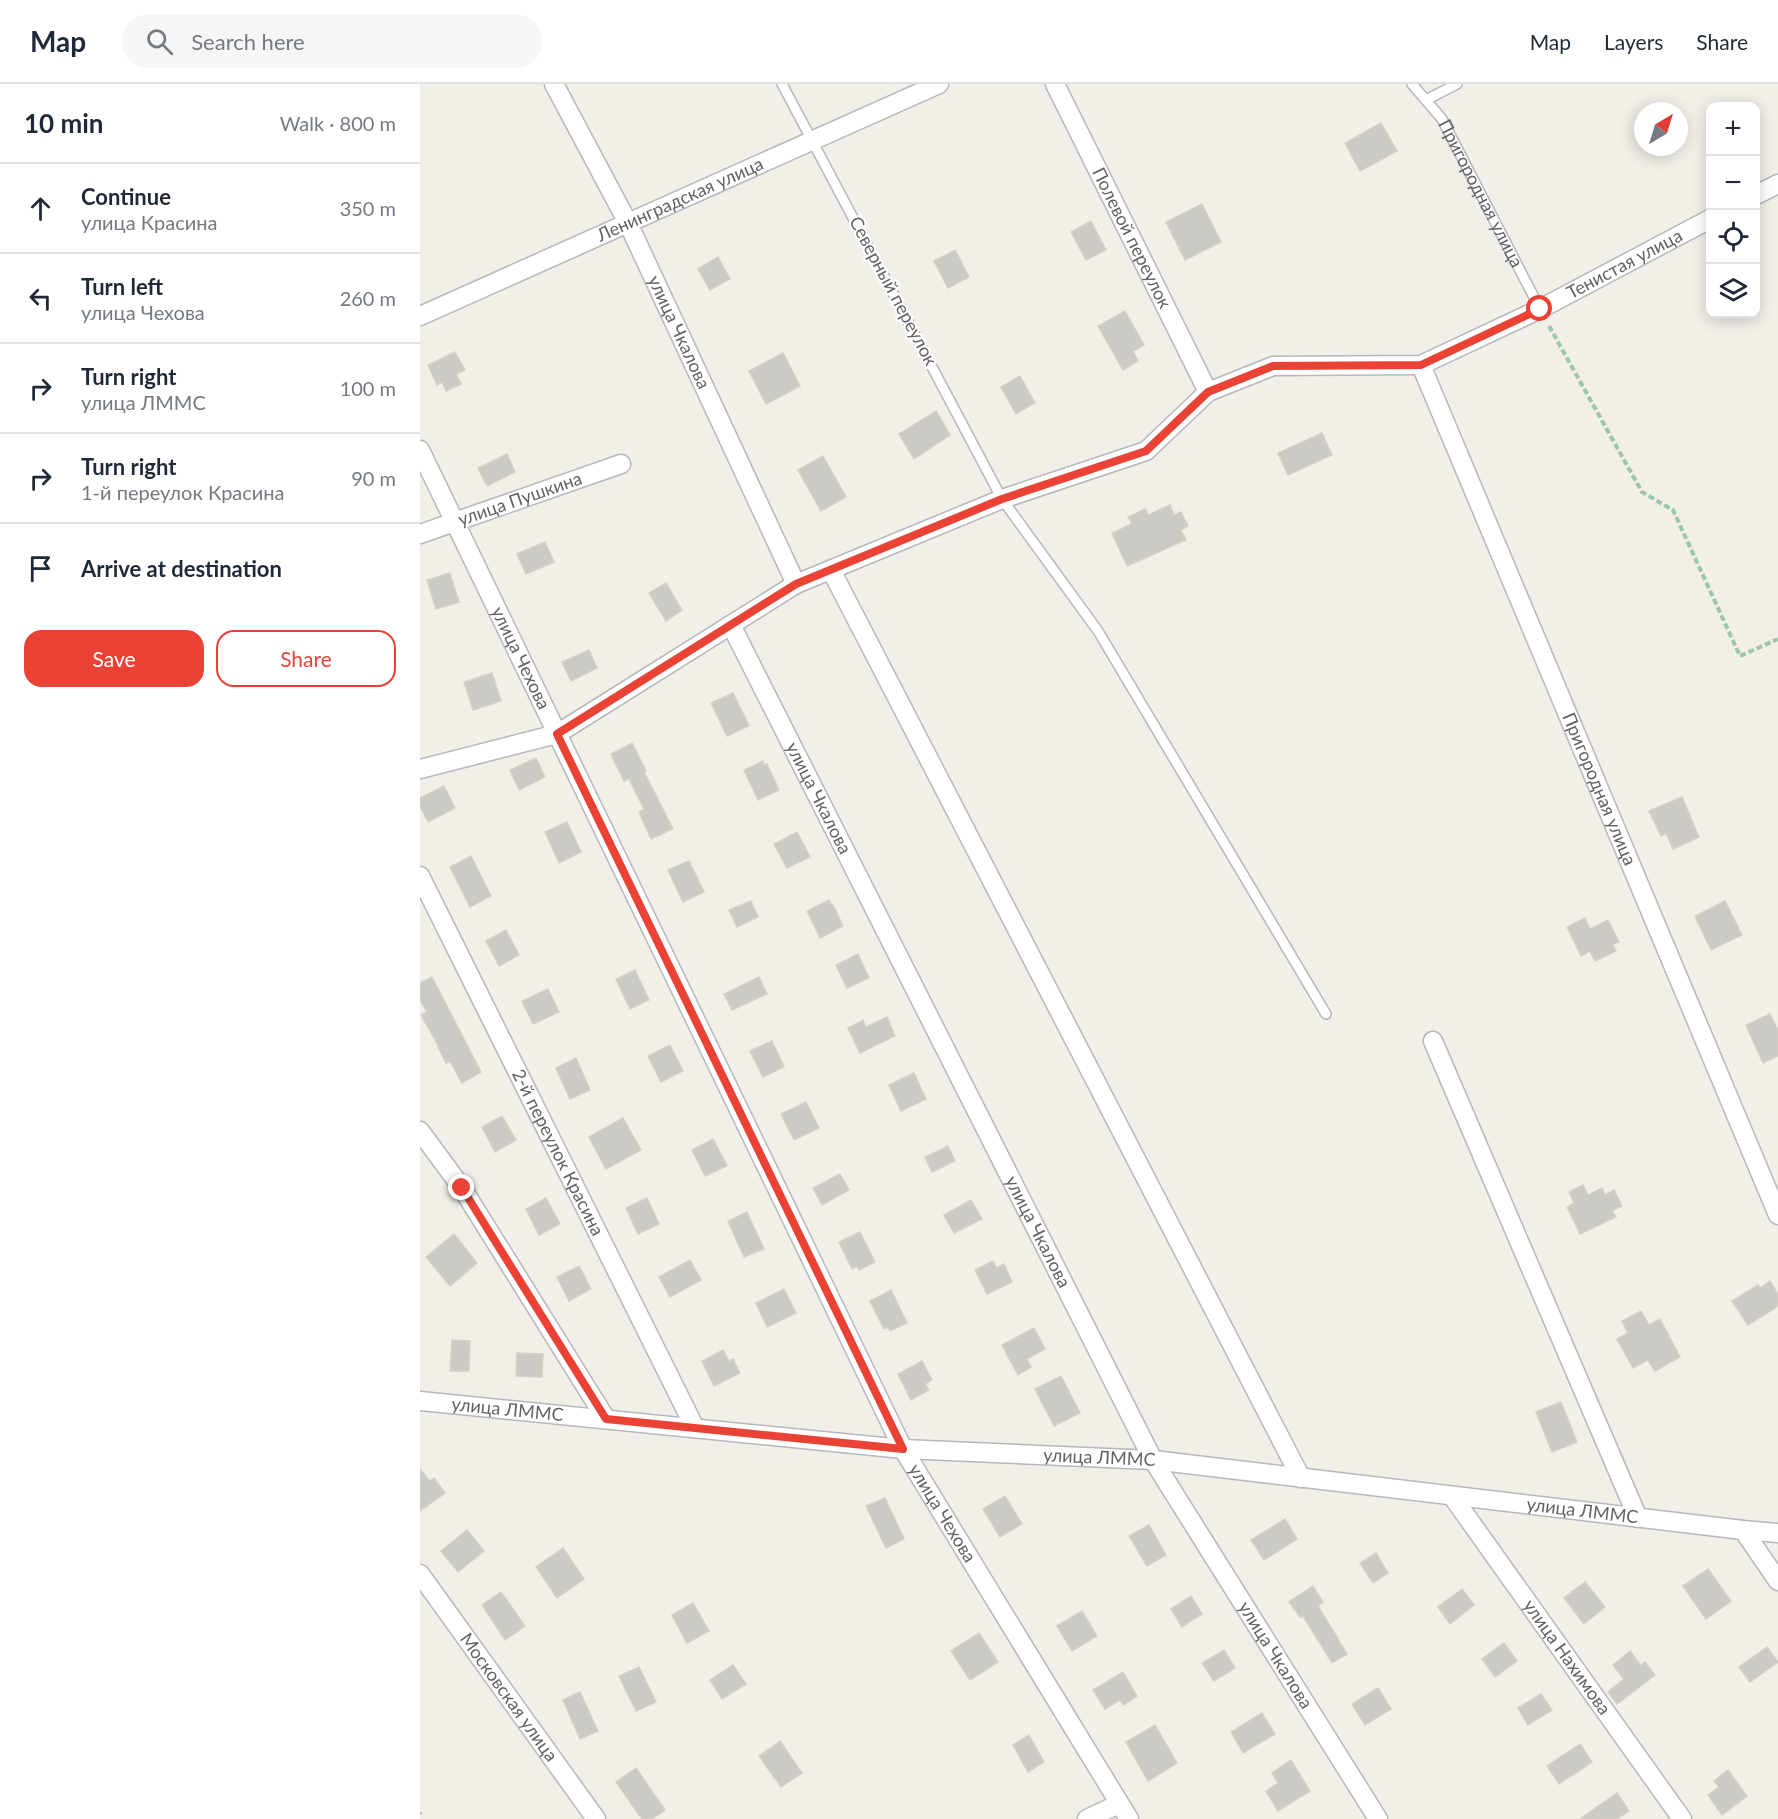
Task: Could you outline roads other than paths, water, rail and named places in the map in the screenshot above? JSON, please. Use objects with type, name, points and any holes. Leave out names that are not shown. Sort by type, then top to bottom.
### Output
[{"type":"street","name":"улица Чкалова","points":[[554,84],[628,223],[796,584]]},
{"type":"street","name":"Ленинградская улица","points":[[420,316],[939,84]]},
{"type":"street","name":"Полевой переулок","points":[[1055,84],[1208,392]]},
{"type":"street","points":[[1760,193],[1778,184]]},
{"type":"street","name":"Тенистая улица","points":[[1421,365],[1540,309],[1706,221]]},
{"type":"street","points":[[420,769],[557,734],[796,584],[1002,499],[1146,451],[1208,392],[1273,366],[1421,365]]},
{"type":"street","name":"Пригородная улица","points":[[1421,365],[1778,1215]]},
{"type":"street","name":"улица Чехова","points":[[420,450],[903,1449],[1124,1811]]},
{"type":"street","name":"улица Пушкина","points":[[420,534],[621,464]]},
{"type":"street","points":[[831,570],[1301,1478]]},
{"type":"street","name":"улица Чкалова","points":[[731,625],[1152,1460],[1378,1819]]},
{"type":"street","name":"2-й переулок Красина","points":[[420,876],[695,1428]]},
{"type":"street","points":[[1433,1041],[1638,1518]]},
{"type":"street","points":[[420,1131],[462,1188],[606,1419]]},
{"type":"street","name":"улица ЛММС","points":[[420,1401],[903,1449],[1152,1460],[1778,1533]]},
{"type":"street","name":"улица Нахимова","points":[[1452,1496],[1682,1819]]},
{"type":"street","points":[[1743,1530],[1778,1581]]},
{"type":"street","name":"Московская улица","points":[[420,1574],[596,1819]]},
{"type":"street","points":[[1087,1819],[1124,1811]]},
{"type":"lane","name":"Северный переулок","points":[[782,84],[1002,499],[1098,631],[1326,1014]]},
{"type":"lane","name":"Пригородная улица","points":[[1412,84],[1442,119],[1540,309]]},
{"type":"lane","points":[[1426,100],[1457,84]]},
{"type":"railway","points":[[420,1813],[424,1819]]}]
